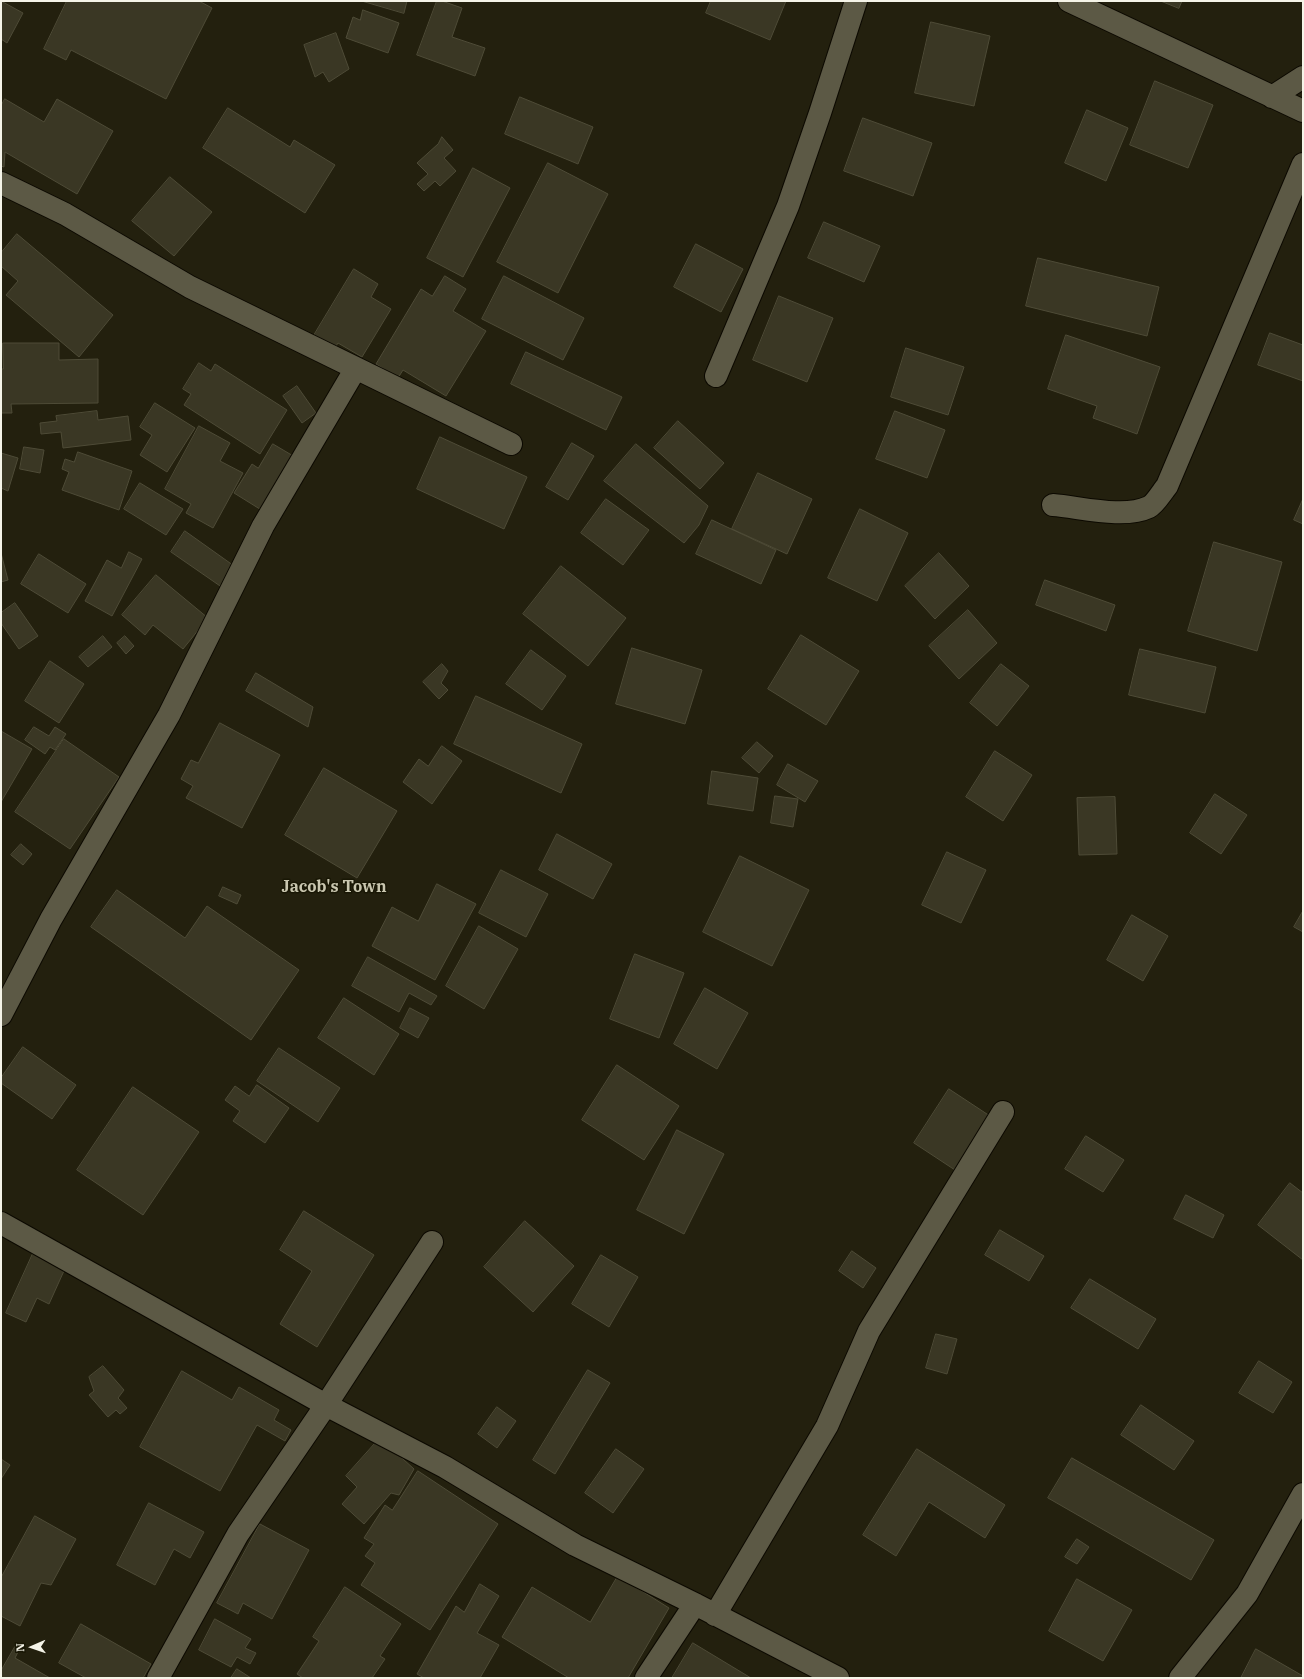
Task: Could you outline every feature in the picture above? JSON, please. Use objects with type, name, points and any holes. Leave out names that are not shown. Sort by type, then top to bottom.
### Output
[{"type":"street","points":[[716,376],[788,206],[856,1]]},
{"type":"street","points":[[1069,1],[1303,111]]},
{"type":"street","points":[[1272,96],[1303,77]]},
{"type":"street","points":[[1053,505],[1076,506],[1120,513],[1150,507],[1167,486],[1303,164]]},
{"type":"street","points":[[1,183],[65,214],[190,287],[512,444]]},
{"type":"street","points":[[1,1015],[51,919],[170,715],[263,526],[356,368]]},
{"type":"street","points":[[715,1615],[827,1426],[868,1331],[1003,1112]]},
{"type":"street","points":[[1,1223],[326,1405],[445,1467],[575,1545],[695,1604],[838,1678]]},
{"type":"street","points":[[158,1678],[238,1534],[326,1405],[432,1242]]},
{"type":"street","points":[[1180,1678],[1247,1594],[1303,1494]]},
{"type":"street","points":[[646,1678],[695,1604]]},
{"type":"building","points":[[1,1],[23,13],[7,43],[1,39]]},
{"type":"building","points":[[67,1],[199,1],[212,8],[166,99],[71,50],[66,60],[44,49]]},
{"type":"building","points":[[362,1],[407,1],[404,13]]},
{"type":"building","points":[[437,1],[442,1],[462,8],[452,37],[485,48],[475,76],[417,55]]},
{"type":"building","points":[[711,1],[786,1],[770,40],[706,13]]},
{"type":"building","points":[[1161,1],[1182,1],[1179,8]]},
{"type":"building","points":[[363,10],[399,23],[388,53],[346,38],[353,17],[360,20]]},
{"type":"building","points":[[931,22],[990,36],[974,106],[915,93]]},
{"type":"building","points":[[336,33],[349,69],[329,82],[323,72],[315,77],[304,45]]},
{"type":"building","points":[[1155,81],[1213,105],[1188,168],[1130,145]]},
{"type":"building","points":[[520,97],[593,127],[578,164],[505,134]]},
{"type":"building","points":[[5,99],[44,122],[57,99],[113,131],[77,194],[5,152],[4,167],[1,166],[1,106]]},
{"type":"building","points":[[228,108],[290,147],[294,140],[335,165],[305,213],[203,148]]},
{"type":"building","points":[[1087,110],[1128,128],[1106,181],[1065,163]]},
{"type":"building","points":[[863,118],[932,143],[913,196],[844,171]]},
{"type":"building","points":[[442,137],[453,150],[444,158],[456,171],[440,186],[435,181],[424,191],[417,184],[428,174],[417,163],[438,144]]},
{"type":"building","points":[[548,163],[608,194],[558,293],[497,262]]},
{"type":"building","points":[[473,168],[510,188],[463,277],[427,258]]},
{"type":"building","points":[[170,177],[212,212],[174,256],[132,221]]},
{"type":"building","points":[[824,222],[880,246],[864,282],[808,258]]},
{"type":"building","points":[[17,234],[113,315],[79,357],[6,295],[18,281],[1,266],[1,253]]},
{"type":"building","points":[[696,244],[743,269],[721,312],[674,287]]},
{"type":"building","points":[[1038,258],[1159,287],[1147,336],[1026,306]]},
{"type":"building","points":[[354,269],[378,284],[371,297],[391,309],[362,357],[338,343],[334,349],[313,337]]},
{"type":"building","points":[[445,276],[466,289],[453,311],[486,331],[446,396],[403,370],[398,378],[376,364],[421,289],[432,296]]},
{"type":"building","points":[[504,276],[584,318],[563,360],[482,319]]},
{"type":"building","points":[[779,296],[833,318],[807,382],[753,360]]},
{"type":"building","points":[[1270,333],[1303,345],[1303,381],[1258,365]]},
{"type":"building","points":[[1066,335],[1160,367],[1137,434],[1093,418],[1097,406],[1048,389]]},
{"type":"building","points":[[3,343],[59,343],[59,360],[98,359],[98,403],[11,404],[12,413],[1,413],[1,369],[3,369]]},
{"type":"building","points":[[906,348],[964,367],[948,415],[891,397]]},
{"type":"building","points":[[526,352],[622,397],[606,430],[511,384]]},
{"type":"building","points":[[199,363],[211,371],[215,364],[287,410],[260,454],[184,405],[191,394],[183,389]]},
{"type":"building","points":[[297,386],[316,413],[302,423],[283,396]]},
{"type":"building","points":[[155,403],[195,428],[167,472],[140,455],[152,435],[140,427]]},
{"type":"building","points":[[97,411],[98,420],[128,416],[131,440],[63,448],[61,432],[41,434],[40,423],[57,421],[56,416]]},
{"type":"building","points":[[895,411],[945,430],[927,478],[876,459]]},
{"type":"building","points":[[678,421],[724,463],[700,489],[654,448]]},
{"type":"building","points":[[199,426],[230,443],[220,461],[243,473],[213,528],[186,513],[191,504],[165,489]]},
{"type":"building","points":[[440,437],[527,477],[504,529],[417,489]]},
{"type":"building","points":[[572,443],[594,456],[568,500],[546,487]]},
{"type":"building","points":[[273,444],[295,457],[263,511],[234,493],[252,464],[258,468]]},
{"type":"building","points":[[636,444],[708,506],[699,525],[684,543],[604,481]]},
{"type":"building","points":[[24,447],[44,450],[40,473],[20,469]]},
{"type":"building","points":[[78,452],[132,471],[119,510],[62,490],[69,472],[62,469],[65,459],[74,462]]},
{"type":"building","points":[[1,453],[18,458],[8,491],[1,488]]},
{"type":"building","points":[[758,473],[812,499],[787,554],[732,529]]},
{"type":"building","points":[[140,483],[183,509],[166,535],[124,509]]},
{"type":"building","points":[[606,499],[649,530],[623,565],[581,533]]},
{"type":"building","points":[[1303,499],[1303,524],[1294,520]]},
{"type":"building","points":[[860,509],[908,533],[877,601],[828,578]]},
{"type":"building","points":[[712,520],[776,550],[761,584],[696,554]]},
{"type":"building","points":[[185,531],[237,568],[223,588],[171,552]]},
{"type":"building","points":[[1214,542],[1282,562],[1257,651],[1188,631]]},
{"type":"building","points":[[129,552],[142,559],[112,616],[85,601],[107,560],[121,568]]},
{"type":"building","points":[[1,553],[8,580],[1,582]]},
{"type":"building","points":[[939,553],[969,586],[935,619],[905,586]]},
{"type":"building","points":[[39,554],[86,584],[68,613],[21,584]]},
{"type":"building","points":[[561,566],[626,618],[588,666],[523,614]]},
{"type":"building","points":[[156,575],[208,618],[183,649],[153,625],[145,635],[122,615]]},
{"type":"building","points":[[1045,580],[1115,605],[1106,631],[1036,605]]},
{"type":"building","points":[[15,603],[38,636],[19,649],[1,623],[1,613]]},
{"type":"building","points":[[968,610],[997,643],[959,679],[929,646]]},
{"type":"building","points":[[801,635],[859,671],[826,725],[768,689]]},
{"type":"building","points":[[103,636],[112,647],[88,667],[79,657]]},
{"type":"building","points":[[125,636],[134,646],[126,654],[117,643]]},
{"type":"building","points":[[632,648],[702,670],[685,724],[616,704]]},
{"type":"building","points":[[1140,649],[1216,667],[1205,713],[1129,695]]},
{"type":"building","points":[[531,650],[566,676],[542,710],[506,684]]},
{"type":"building","points":[[50,661],[84,684],[59,723],[25,701]]},
{"type":"building","points":[[442,664],[448,671],[441,683],[448,690],[439,699],[423,682]]},
{"type":"building","points":[[1001,664],[1029,686],[997,726],[970,703]]},
{"type":"building","points":[[256,673],[313,707],[308,727],[246,691]]},
{"type":"building","points":[[476,696],[582,744],[561,793],[454,744]]},
{"type":"building","points":[[220,723],[280,755],[242,828],[186,798],[193,786],[181,779],[191,760],[198,763]]},
{"type":"building","points":[[34,727],[49,736],[55,727],[66,734],[55,750],[50,747],[45,754],[25,740]]},
{"type":"building","points":[[1,731],[32,749],[1,802]]},
{"type":"building","points":[[64,739],[119,777],[70,849],[15,812]]},
{"type":"building","points":[[757,742],[773,756],[759,773],[742,758]]},
{"type":"building","points":[[442,746],[462,761],[432,804],[403,782],[419,759],[428,766]]},
{"type":"building","points":[[995,751],[1032,775],[1003,821],[966,797]]},
{"type":"building","points":[[788,764],[818,781],[805,802],[777,785]]},
{"type":"building","points":[[324,768],[397,811],[357,878],[285,835]]},
{"type":"building","points":[[712,771],[758,778],[753,811],[708,804]]},
{"type":"building","points":[[1215,794],[1247,815],[1221,854],[1190,833]]},
{"type":"building","points":[[775,796],[798,799],[793,827],[771,823]]},
{"type":"building","points":[[1115,797],[1117,854],[1079,855],[1077,798]]},
{"type":"building","points":[[557,834],[612,864],[593,899],[539,870]]},
{"type":"building","points":[[21,844],[32,854],[23,865],[11,855]]},
{"type":"building","points":[[947,852],[986,870],[961,923],[922,905]]},
{"type":"building","points":[[740,856],[809,890],[772,966],[703,932]]},
{"type":"building","points":[[501,870],[548,894],[526,937],[479,913]]},
{"type":"building","points":[[437,884],[476,904],[435,980],[372,946],[392,907],[418,921]]},
{"type":"building","points":[[223,887],[241,895],[237,904],[219,896]]},
{"type":"building","points":[[117,890],[185,938],[207,906],[299,970],[251,1040],[91,927]]},
{"type":"building","points":[[1303,911],[1303,932],[1294,927]]},
{"type":"building","points":[[1132,915],[1168,936],[1143,981],[1107,960]]},
{"type":"building","points":[[479,926],[518,949],[484,1009],[446,986]]},
{"type":"building","points":[[635,954],[684,973],[659,1038],[610,1019]]},
{"type":"building","points":[[368,957],[437,996],[431,1005],[409,993],[399,1012],[352,986]]},
{"type":"building","points":[[705,988],[748,1013],[717,1069],[674,1044]]},
{"type":"building","points":[[344,998],[399,1034],[374,1075],[318,1038]]},
{"type":"building","points":[[410,1008],[429,1018],[418,1038],[400,1028]]},
{"type":"building","points":[[23,1047],[76,1085],[52,1119],[1,1083],[1,1078]]},
{"type":"building","points":[[279,1048],[340,1088],[318,1122],[257,1081]]},
{"type":"building","points":[[617,1065],[679,1106],[644,1160],[582,1120]]},
{"type":"building","points":[[257,1085],[289,1108],[265,1143],[233,1121],[240,1111],[225,1100],[235,1086],[249,1096]]},
{"type":"building","points":[[133,1087],[199,1132],[143,1215],[77,1170]]},
{"type":"building","points":[[949,1089],[993,1118],[958,1172],[914,1143]]},
{"type":"building","points":[[677,1130],[724,1154],[684,1234],[637,1210]]},
{"type":"building","points":[[1086,1136],[1124,1160],[1103,1192],[1065,1169]]},
{"type":"building","points":[[1290,1183],[1303,1193],[1303,1260],[1258,1225]]},
{"type":"building","points":[[1186,1195],[1224,1215],[1213,1238],[1174,1219]]},
{"type":"building","points":[[304,1211],[374,1255],[317,1347],[280,1324],[312,1271],[280,1250]]},
{"type":"building","points":[[525,1221],[574,1266],[533,1312],[484,1267]]},
{"type":"building","points":[[1000,1230],[1044,1256],[1029,1281],[985,1255]]},
{"type":"building","points":[[36,1247],[68,1262],[49,1304],[37,1298],[26,1322],[6,1313]]},
{"type":"building","points":[[852,1251],[876,1268],[863,1288],[839,1271]]},
{"type":"building","points":[[601,1255],[638,1277],[609,1327],[572,1304]]},
{"type":"building","points":[[1090,1279],[1156,1319],[1138,1349],[1071,1308]]},
{"type":"building","points":[[936,1334],[957,1339],[947,1374],[926,1368]]},
{"type":"building","points":[[1259,1361],[1292,1382],[1273,1413],[1239,1393]]},
{"type":"building","points":[[103,1366],[124,1390],[118,1398],[127,1408],[120,1414],[116,1410],[108,1417],[89,1395],[94,1391],[89,1377]]},
{"type":"building","points":[[588,1370],[610,1383],[555,1474],[533,1460]]},
{"type":"building","points":[[182,1371],[232,1400],[239,1387],[279,1410],[274,1420],[291,1430],[285,1441],[257,1425],[220,1491],[140,1447]]},
{"type":"building","points":[[1141,1405],[1194,1441],[1174,1470],[1121,1435]]},
{"type":"building","points":[[497,1407],[516,1421],[497,1448],[478,1434]]},
{"type":"building","points":[[380,1438],[414,1469],[399,1495],[391,1493],[364,1524],[342,1504],[357,1487],[346,1476]]},
{"type":"building","points":[[616,1449],[644,1469],[613,1513],[585,1493]]},
{"type":"building","points":[[917,1449],[1005,1505],[985,1538],[929,1502],[896,1556],[863,1535]]},
{"type":"building","points":[[1072,1458],[1214,1540],[1191,1580],[1048,1498]]},
{"type":"building","points":[[1,1459],[10,1465],[1,1479]]},
{"type":"building","points":[[418,1471],[498,1524],[430,1630],[361,1585],[375,1563],[365,1556],[374,1544],[364,1538],[385,1505],[392,1510]]},
{"type":"building","points":[[149,1503],[204,1532],[190,1558],[174,1549],[155,1585],[117,1565]]},
{"type":"building","points":[[35,1516],[76,1539],[51,1585],[41,1583],[20,1626],[1,1616],[1,1578]]},
{"type":"building","points":[[260,1524],[309,1550],[272,1619],[243,1603],[238,1614],[217,1603]]},
{"type":"building","points":[[1077,1539],[1089,1547],[1077,1564],[1065,1557]]},
{"type":"building","points":[[618,1576],[669,1608],[628,1678],[569,1678],[502,1637],[532,1587],[590,1622]]},
{"type":"building","points":[[1077,1579],[1132,1610],[1103,1661],[1049,1631]]},
{"type":"building","points":[[480,1584],[499,1596],[477,1633],[499,1645],[480,1678],[424,1678],[417,1674],[456,1606],[464,1612]]},
{"type":"building","points":[[345,1587],[401,1624],[380,1656],[385,1659],[372,1678],[303,1678],[297,1674],[319,1641],[313,1637]]},
{"type":"building","points":[[215,1619],[251,1639],[245,1648],[256,1653],[250,1664],[237,1657],[231,1667],[199,1650]]},
{"type":"building","points":[[81,1624],[151,1664],[143,1678],[86,1678],[59,1663]]},
{"type":"building","points":[[693,1643],[751,1678],[672,1678]]},
{"type":"building","points":[[15,1647],[19,1650],[15,1658],[50,1678],[1,1678],[1,1671]]},
{"type":"building","points":[[1256,1649],[1303,1676],[1303,1678],[1241,1678]]},
{"type":"building","points":[[237,1669],[251,1678],[231,1678]]},
{"type":"district","name":"Jacob's Town","points":[[334,887]]}]
